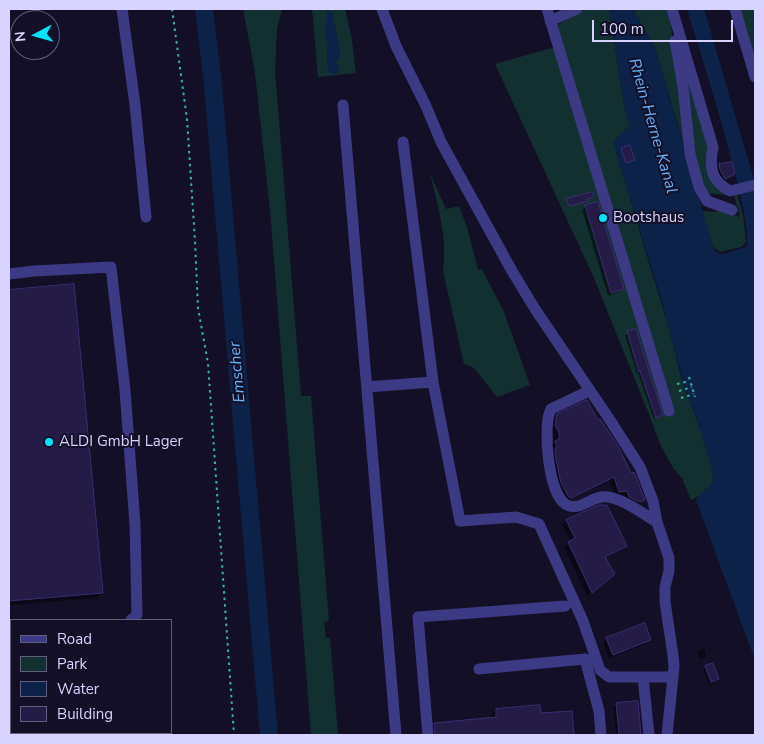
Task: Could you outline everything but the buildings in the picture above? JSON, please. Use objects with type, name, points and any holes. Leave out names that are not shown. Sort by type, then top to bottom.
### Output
[{"type":"street","points":[[122,9],[135,105],[146,218]]},
{"type":"street","points":[[382,9],[396,46],[426,106],[441,142],[530,301],[640,467],[653,501],[657,522],[669,558],[665,602],[674,655],[667,735]]},
{"type":"street","points":[[547,9],[668,411]]},
{"type":"street","points":[[550,21],[577,9]]},
{"type":"street","points":[[672,9],[713,147],[710,161],[714,177],[720,186],[730,191],[755,184]]},
{"type":"street","points":[[735,9],[755,77]]},
{"type":"street","points":[[677,25],[675,37],[683,86],[690,154],[699,187],[707,201],[732,210]]},
{"type":"street","points":[[343,106],[396,735]]},
{"type":"street","points":[[403,142],[434,382],[460,522],[516,517],[539,524],[583,621],[600,670],[609,677],[673,677]]},
{"type":"street","points":[[9,274],[111,267],[125,390],[134,524],[137,615],[132,619]]},
{"type":"street","points":[[367,387],[434,382]]},
{"type":"street","points":[[590,391],[551,409],[548,415],[548,449],[552,481],[558,498],[567,505],[575,506],[608,496],[616,498],[657,522]]},
{"type":"street","points":[[428,735],[418,617],[565,606]]},
{"type":"street","points":[[479,669],[585,659],[599,711],[601,735]]},
{"type":"street","points":[[643,677],[648,735]]},
{"type":"path","points":[[172,9],[187,119],[198,308],[208,363],[234,735]]},
{"type":"path","points":[[677,384],[690,379],[695,396],[681,398]]},
{"type":"path","points":[[679,391],[692,387]]},
{"type":"green space","points":[[243,9],[282,9],[277,28],[275,70],[301,396],[311,396],[329,621],[324,622],[326,638],[330,638],[338,735],[311,735],[270,210],[255,73]]},
{"type":"green space","points":[[312,9],[345,9],[352,40],[356,73],[318,77]],"holes":[[[332,12],[340,55],[336,62],[328,68],[326,26]]]},
{"type":"green space","points":[[586,9],[609,9],[625,110],[630,125],[616,152],[669,328],[684,386],[711,461],[712,483],[704,492],[691,500],[682,478],[673,468],[661,446],[594,278],[495,64],[555,47],[557,25]]},
{"type":"green space","points":[[633,9],[670,9],[672,35],[681,85],[689,162],[655,48]]},
{"type":"green space","points":[[738,9],[755,9],[755,67]]},
{"type":"green space","points":[[676,35],[708,143],[719,190],[726,195],[706,193],[691,154]]},
{"type":"green space","points":[[430,173],[446,209],[459,206],[467,227],[478,270],[482,269],[504,312],[530,385],[497,397],[474,368],[464,364],[443,271],[443,234]]},
{"type":"green space","points":[[737,194],[743,214],[746,242],[741,247],[720,252],[713,247],[702,211],[714,212],[724,210],[740,217],[734,195]]},
{"type":"water","name":"Rhein-Herne-Kanal","points":[[609,9],[633,9],[655,48],[716,252],[723,254],[746,247],[747,233],[735,172],[687,9],[704,9],[755,183],[755,660],[696,500],[713,480],[711,466],[698,422],[684,385],[664,309],[613,142],[630,125],[625,110]]},
{"type":"water","points":[[327,10],[332,12],[340,55],[336,62],[339,73],[331,74],[328,68]]},
{"type":"waterway","name":"Emscher","points":[[204,9],[212,75],[269,735]]},
{"type":"place","name":"Bootshaus","points":[[603,218]]},
{"type":"place","name":"ALDI GmbH Lager","points":[[49,442]]}]
